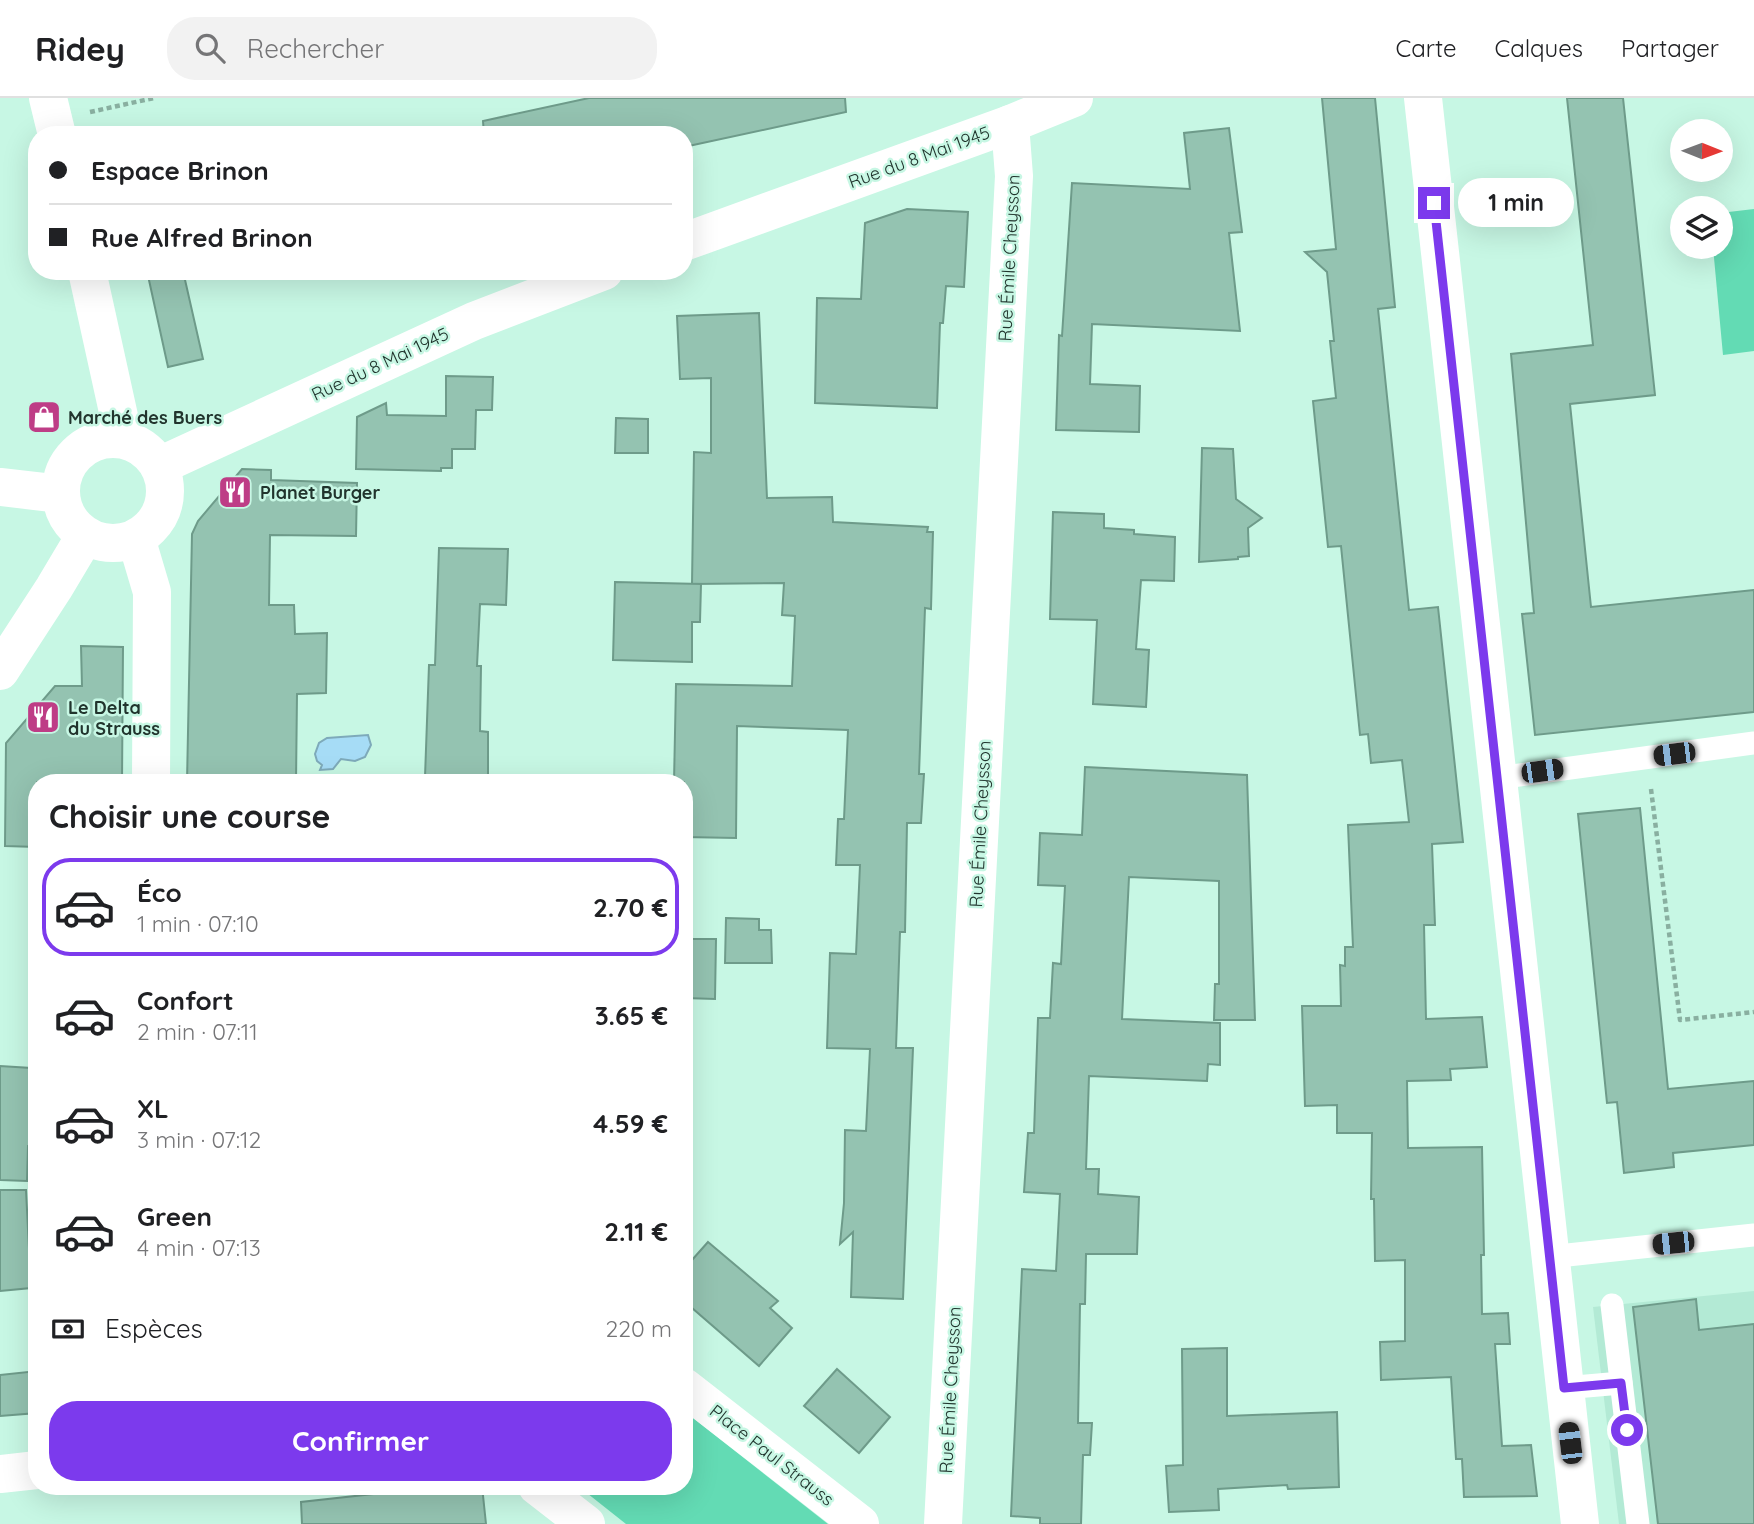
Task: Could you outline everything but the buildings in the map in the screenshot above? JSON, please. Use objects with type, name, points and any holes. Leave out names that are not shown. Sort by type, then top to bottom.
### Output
[{"type":"street","points":[[1423,98],[1580,1524]]},
{"type":"street","name":"Rue du 8 Mai 1945","points":[[693,239],[1010,124],[1061,100]]},
{"type":"street","name":"Rue Émile Cheysson","points":[[943,1524],[1014,176],[1010,124]]},
{"type":"street","points":[[89,280],[124,439]]},
{"type":"street","name":"Rue du 8 Mai 1945","points":[[159,466],[474,321],[581,280]]},
{"type":"street","points":[[108,438],[139,444],[159,466],[165,482],[165,499],[160,515],[150,528],[136,538],[119,543],[102,542],[85,536],[68,518],[61,494],[62,478],[68,463],[92,442],[108,438]]},
{"type":"street","points":[[0,487],[61,494]]},
{"type":"street","points":[[0,671],[85,536]]},
{"type":"street","points":[[136,538],[152,592],[151,774]]},
{"type":"street","name":"Place Paul Strauss","points":[[693,1394],[860,1524]]},
{"type":"street","points":[[0,1474],[28,1471]]},
{"type":"street","points":[[549,1495],[586,1524]]},
{"type":"lane","points":[[1497,778],[1754,743]]},
{"type":"lane","points":[[1549,1257],[1754,1235]]},
{"type":"lane","points":[[1612,1305],[1638,1524]]},
{"type":"lane","points":[[1564,1388],[1621,1383]]},
{"type":"path","points":[[53,118],[154,98]]},
{"type":"path","points":[[1647,757],[1680,1020],[1753,1011]]},
{"type":"shaded area","points":[[1754,1291],[1754,1524],[1619,1524],[1593,1307]]},
{"type":"green space","points":[[1754,209],[1754,351],[1723,355],[1714,259],[1733,259],[1733,211]]},
{"type":"green space","points":[[693,1418],[828,1524],[626,1524],[589,1495],[693,1495]]},
{"type":"water","points":[[368,735],[371,745],[365,757],[355,761],[341,759],[333,769],[320,770],[322,765],[315,754],[319,743],[327,738]]},
{"type":"place","name":"Marché des Buers","points":[[44,417]]},
{"type":"place","name":"Planet Burger","points":[[235,492]]},
{"type":"place","name":"Le Delta du Strauss","points":[[43,717]]},
{"type":"route","points":[[1434,203],[1564,1388],[1621,1383],[1627,1430]]}]
